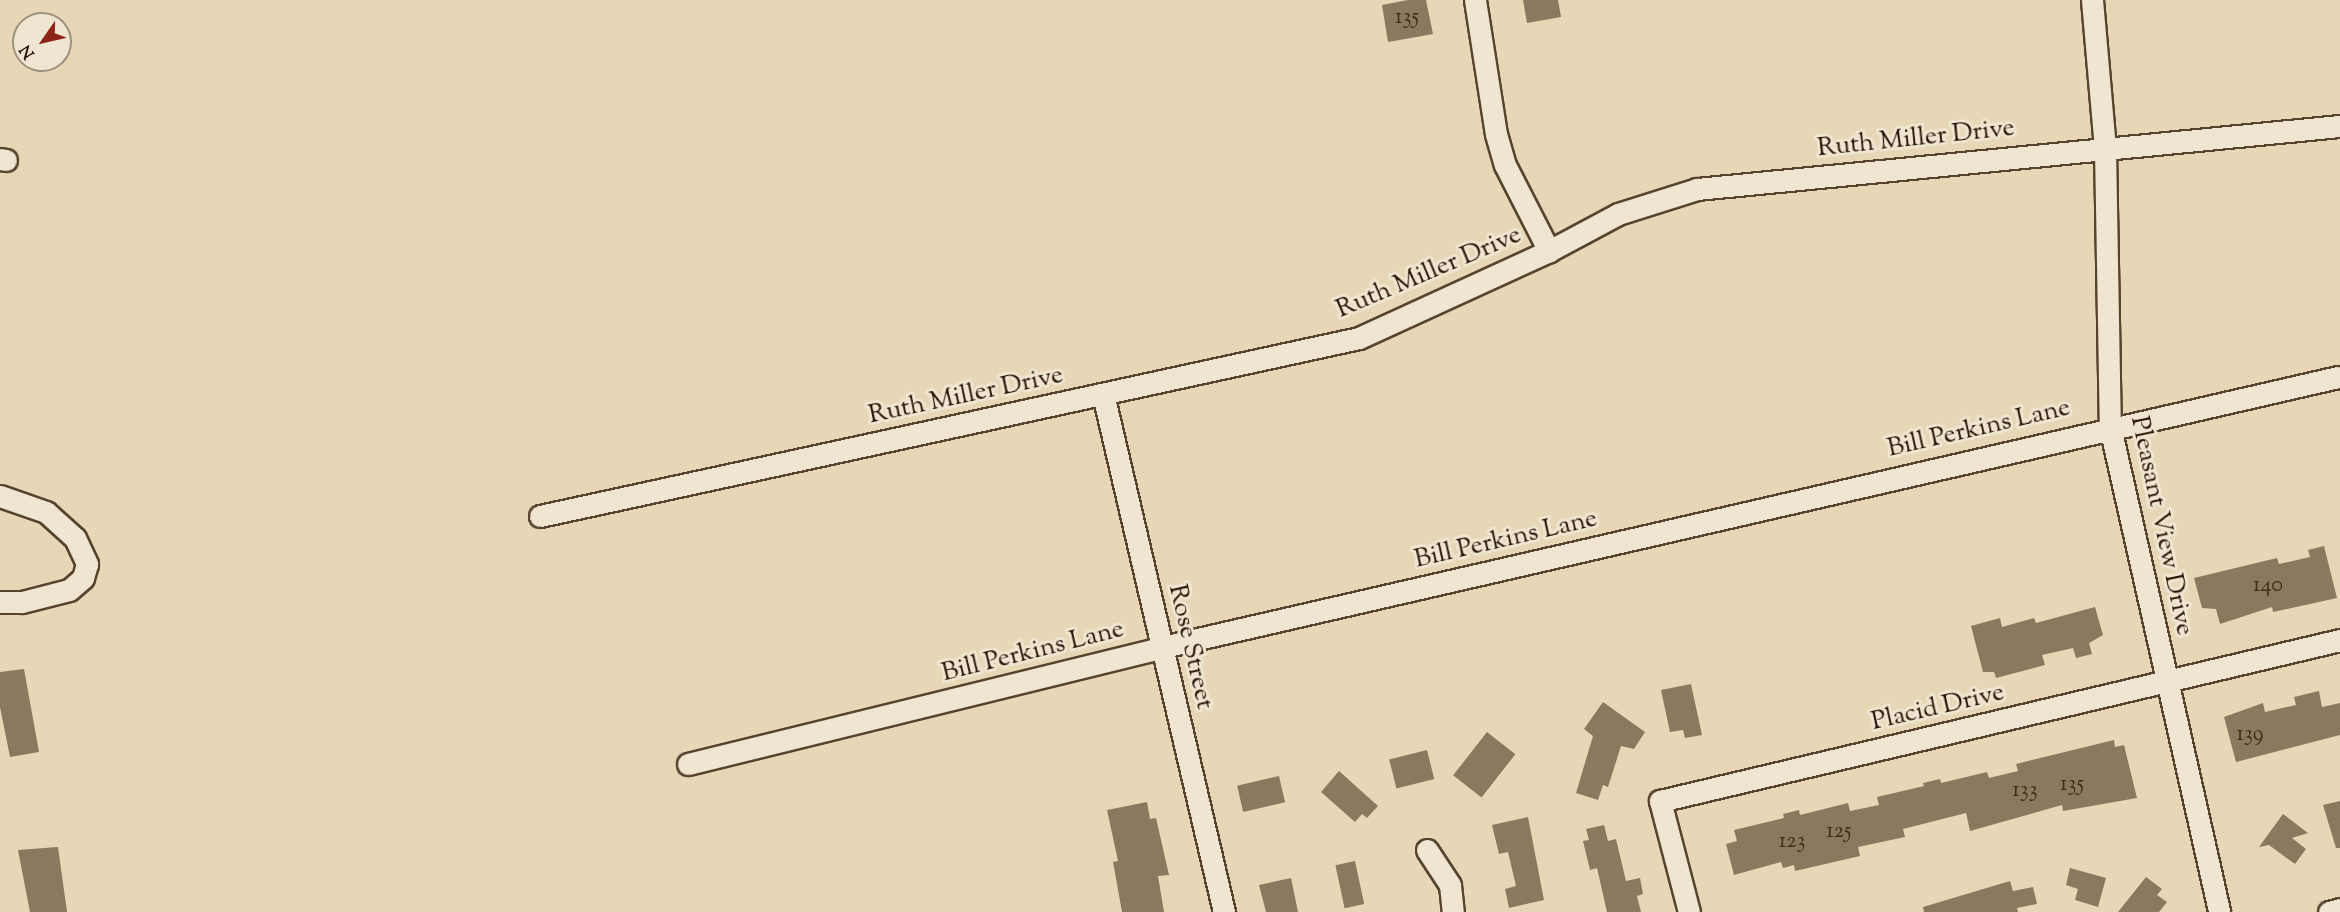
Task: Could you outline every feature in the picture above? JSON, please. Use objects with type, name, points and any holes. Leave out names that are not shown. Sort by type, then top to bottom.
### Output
[{"type":"street","points":[[1475,0],[1502,155],[1549,251]]},
{"type":"street","name":"Pleasant View Drive","points":[[2092,0],[2105,148],[2110,426],[2219,912]]},
{"type":"street","name":"Ruth Miller Drive","points":[[540,516],[1359,338],[1549,251],[1618,214],[1698,189],[2340,126]]},
{"type":"street","name":"Bill Perkins Lane","points":[[688,764],[1163,648],[2110,426],[2338,377]]},
{"type":"street","name":"Rose Street","points":[[1103,394],[1224,912]]},
{"type":"street","points":[[0,496],[46,512],[75,538],[87,564],[83,578],[69,590],[22,602],[0,602]]},
{"type":"street","name":"Placid Drive","points":[[1689,912],[1660,801],[2167,683],[2340,640]]},
{"type":"street","points":[[1427,850],[1450,885],[1452,912]]},
{"type":"street","points":[[2329,912],[2340,909]]},
{"type":"building","points":[[1408,0],[1426,0],[1433,34],[1388,42],[1382,5]]},
{"type":"building","points":[[1523,0],[1558,0],[1561,17],[1527,23]]},
{"type":"building","points":[[2324,546],[2337,598],[2273,612],[2272,607],[2220,624],[2216,609],[2202,608],[2194,578],[2277,558],[2279,564],[2310,557],[2308,550]]},
{"type":"building","points":[[2095,607],[2103,635],[2089,643],[2092,654],[2076,658],[2073,648],[2042,655],[2045,665],[1996,678],[1994,672],[1983,672],[1971,626],[2000,618],[2002,627],[2034,618],[2036,623]]},
{"type":"building","points":[[24,669],[39,752],[10,757],[0,707],[0,672]]},
{"type":"building","points":[[1691,684],[1702,735],[1685,738],[1683,730],[1670,732],[1661,690]]},
{"type":"building","points":[[2319,691],[2322,707],[2340,703],[2340,735],[2236,762],[2224,717],[2263,703],[2265,712],[2296,705],[2294,697]]},
{"type":"building","points":[[1603,702],[1645,732],[1634,749],[1621,746],[1608,787],[1603,785],[1598,800],[1576,793],[1593,736],[1584,729]]},
{"type":"building","points":[[1487,732],[1515,754],[1482,798],[1453,775]]},
{"type":"building","points":[[2114,740],[2115,747],[2124,745],[2137,798],[2063,811],[2062,805],[1970,831],[1966,813],[1903,829],[1905,837],[1858,847],[1860,856],[1795,871],[1794,865],[1783,868],[1781,862],[1734,875],[1726,844],[1737,841],[1734,830],[1784,818],[1783,814],[1799,810],[1800,815],[1848,803],[1850,811],[1879,805],[1877,797],[1924,786],[1923,783],[1940,779],[1941,783],[1987,772],[1989,778],[2018,771],[2016,764]]},
{"type":"building","points":[[1427,750],[1434,779],[1396,789],[1389,759]]},
{"type":"building","points":[[1339,771],[1378,806],[1367,818],[1362,814],[1355,822],[1321,792]]},
{"type":"building","points":[[1279,776],[1285,802],[1243,812],[1237,786]]},
{"type":"building","points":[[2340,801],[2340,848],[2336,848],[2323,805]]},
{"type":"building","points":[[1147,802],[1150,819],[1156,818],[1169,875],[1158,876],[1164,912],[1122,912],[1113,862],[1118,861],[1107,810]]},
{"type":"building","points":[[2283,814],[2308,833],[2292,838],[2306,849],[2295,864],[2269,845],[2259,847]]},
{"type":"building","points":[[1528,817],[1544,900],[1509,908],[1505,889],[1516,886],[1508,852],[1499,854],[1492,825]]},
{"type":"building","points":[[1604,825],[1608,841],[1616,839],[1626,881],[1640,878],[1643,894],[1637,896],[1641,912],[1607,912],[1597,868],[1590,870],[1583,841],[1589,840],[1586,829]]},
{"type":"building","points":[[58,847],[67,912],[30,912],[18,850]]},
{"type":"building","points":[[1355,861],[1364,904],[1345,908],[1335,865]]},
{"type":"building","points":[[2070,868],[2106,878],[2098,907],[2075,900],[2078,889],[2066,885]]},
{"type":"building","points":[[2146,877],[2162,889],[2157,895],[2167,902],[2159,912],[2118,912]]},
{"type":"building","points":[[1291,878],[1298,912],[1266,912],[1259,885]]},
{"type":"building","points":[[2010,881],[2013,891],[2033,887],[2037,904],[2017,908],[2018,912],[1924,912],[1923,907]]}]
